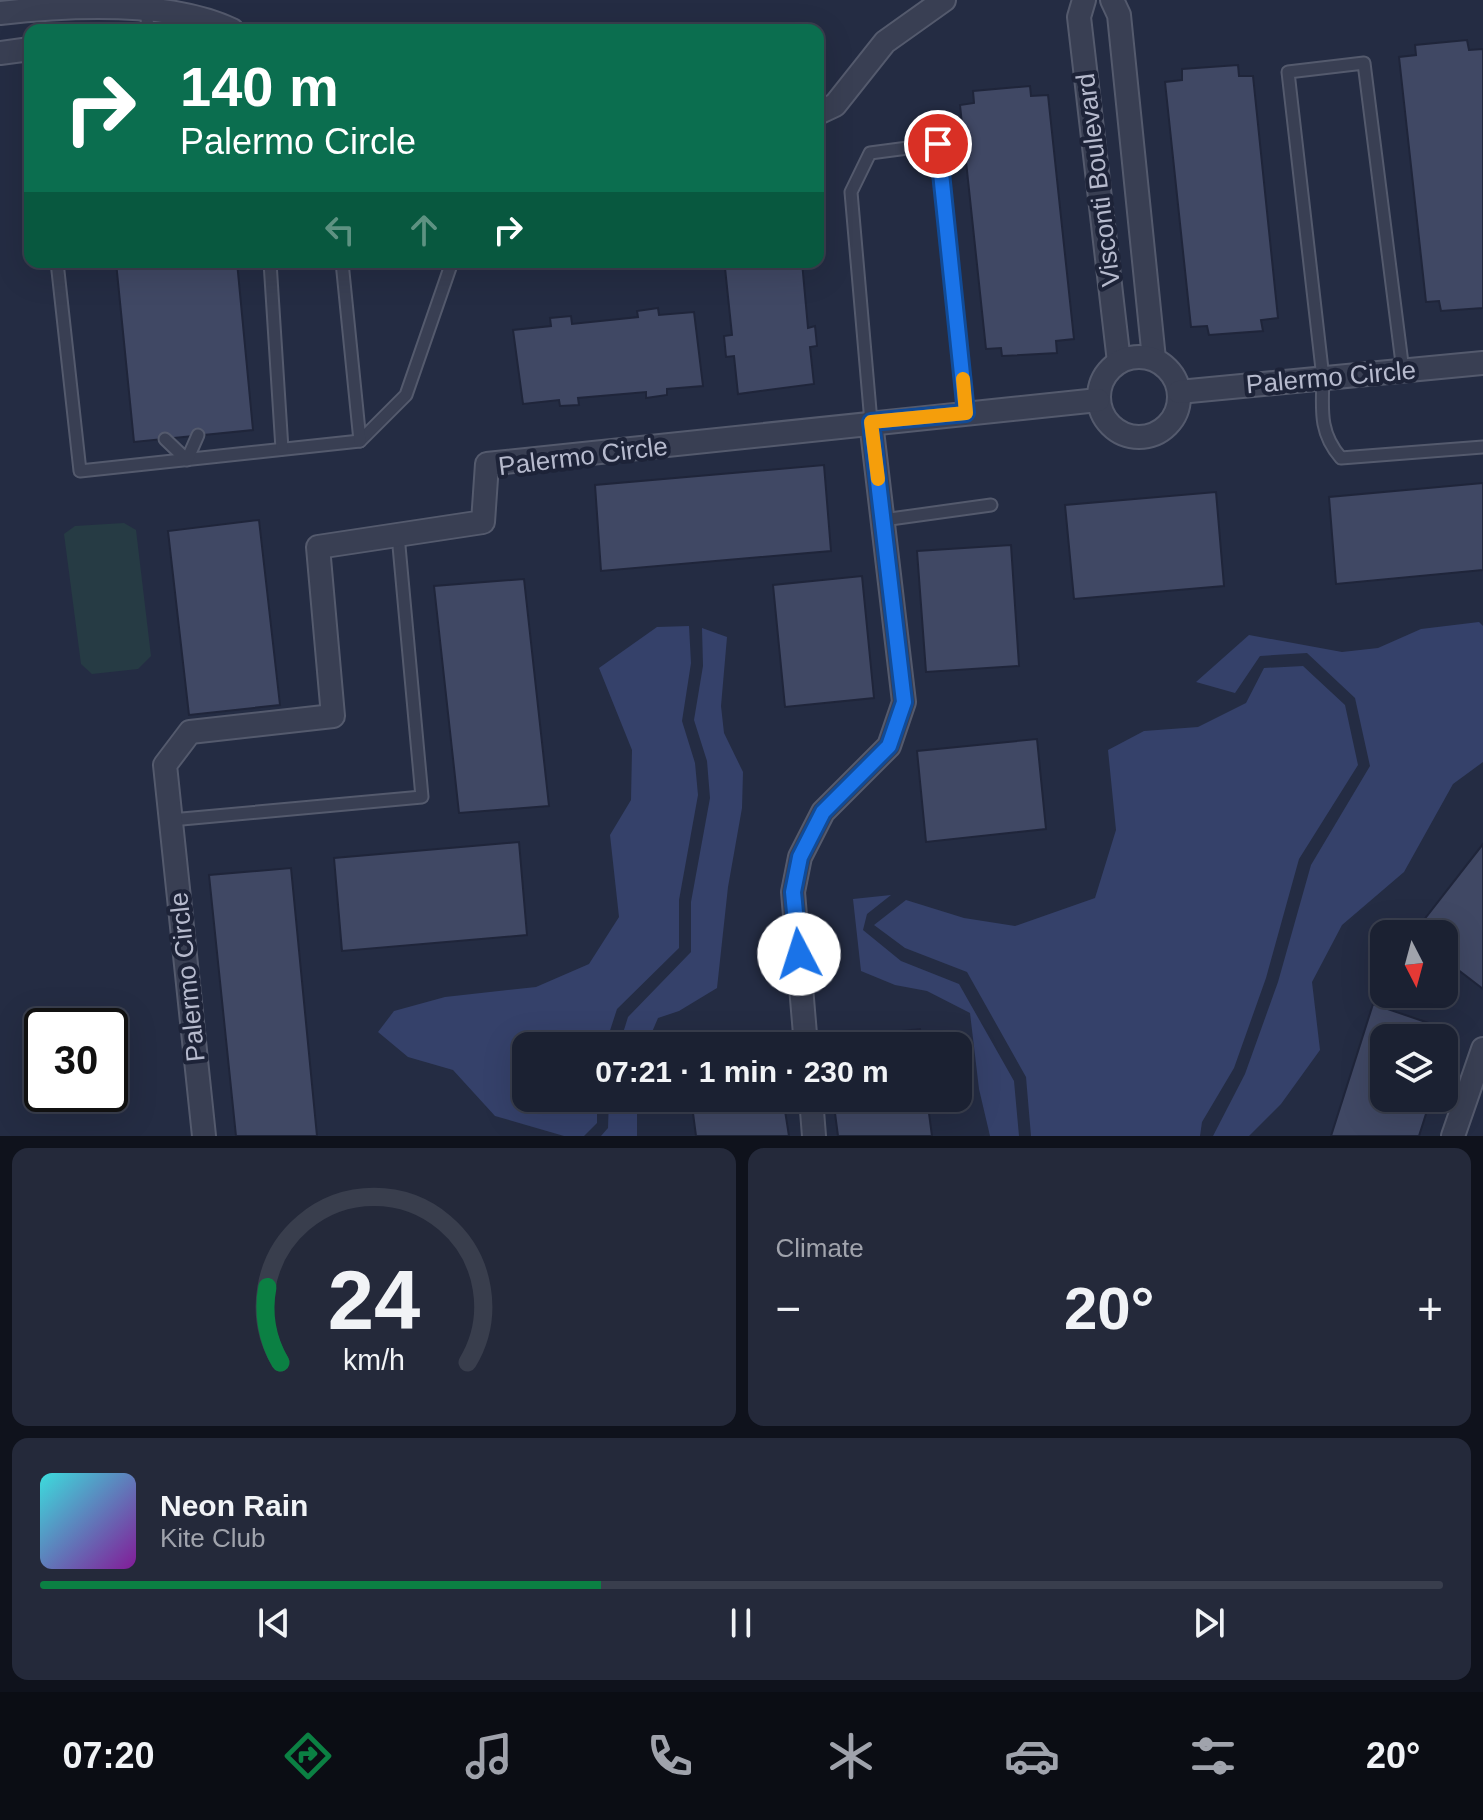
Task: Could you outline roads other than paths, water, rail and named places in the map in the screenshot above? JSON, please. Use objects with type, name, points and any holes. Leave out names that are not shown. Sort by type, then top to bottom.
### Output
[{"type":"street","points":[[824,110],[835,105],[885,42],[944,0]]},
{"type":"street","name":"Visconti Boulevard","points":[[1084,0],[1079,17],[1119,362]]},
{"type":"street","name":"Visconti Boulevard","points":[[1112,0],[1119,15],[1154,359]]},
{"type":"street","points":[[0,13],[141,1],[186,8],[219,24]]},
{"type":"street","points":[[0,53],[24,50]]},
{"type":"street","points":[[1132,357],[1154,359],[1175,378],[1179,392],[1178,409],[1171,421],[1148,436],[1121,433],[1109,425],[1098,400],[1101,383],[1119,362],[1132,357]]},
{"type":"street","name":"Palermo Circle","points":[[1179,392],[1483,363]]},
{"type":"street","name":"Palermo Circle","points":[[204,1136],[165,765],[190,732],[333,716],[318,547],[483,522],[487,464],[1098,400]]},
{"type":"street","points":[[805,1032],[793,892],[800,857],[823,812],[889,746],[904,702],[871,422]]},
{"type":"street","points":[[1453,1136],[1483,1049]]},
{"type":"street","points":[[812,1112],[814,1136]]},
{"type":"lane","points":[[141,1],[147,24]]},
{"type":"lane","points":[[1403,371],[1364,63],[1288,72],[1323,378],[1322,425],[1328,443],[1341,458],[1483,447]]},
{"type":"lane","points":[[871,422],[851,192],[870,153],[938,144],[966,413]]},
{"type":"lane","points":[[58,268],[80,471],[360,441],[406,395],[450,268]]},
{"type":"lane","points":[[270,268],[282,449]]},
{"type":"lane","points":[[343,268],[360,441]]},
{"type":"lane","points":[[187,460],[198,435]]},
{"type":"lane","points":[[165,439],[187,460]]},
{"type":"lane","points":[[883,520],[991,505]]},
{"type":"lane","points":[[171,820],[422,797],[398,535]]},
{"type":"water","points":[[1479,622],[1483,626],[1483,762],[1453,784],[1404,872],[1342,925],[1312,982],[1320,1050],[1281,1104],[1249,1136],[1213,1136],[1245,1074],[1278,982],[1311,865],[1370,766],[1355,698],[1307,653],[1260,656],[1235,693],[1196,682],[1249,635],[1342,652],[1378,648],[1421,629]]},
{"type":"water","points":[[689,626],[691,663],[682,721],[695,763],[698,795],[679,900],[679,948],[617,1009],[610,1032],[512,1032],[512,1112],[597,1112],[597,1123],[584,1136],[564,1136],[495,1116],[453,1070],[408,1057],[378,1032],[394,1011],[445,997],[536,987],[589,964],[619,917],[610,835],[631,800],[632,750],[599,668],[657,627]]},
{"type":"water","points":[[702,628],[727,637],[721,706],[724,733],[743,772],[742,808],[728,887],[717,988],[679,1011],[658,1018],[652,1032],[623,1032],[628,1017],[691,952],[691,902],[710,798],[707,761],[694,720],[703,666]]},
{"type":"water","points":[[1303,666],[1345,705],[1358,765],[1299,859],[1266,978],[1234,1068],[1202,1122],[1200,1136],[1031,1136],[1026,1077],[967,972],[905,948],[874,925],[906,900],[964,918],[1015,926],[1095,898],[1116,830],[1108,750],[1144,731],[1198,727],[1246,703],[1264,668]]},
{"type":"water","points":[[891,895],[867,914],[863,930],[901,961],[959,984],[1014,1081],[1019,1136],[990,1136],[979,1089],[970,1013],[927,991],[895,985],[861,971],[853,899]]},
{"type":"water","points":[[609,1112],[637,1112],[637,1136],[601,1136],[608,1128]]}]
